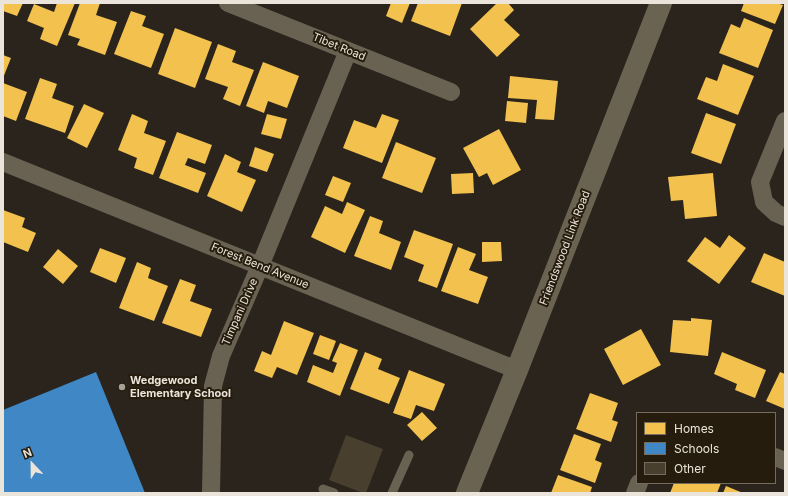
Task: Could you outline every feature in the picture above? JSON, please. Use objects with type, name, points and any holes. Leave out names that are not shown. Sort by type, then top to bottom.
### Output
[{"type":"main road","name":"Friendswood Link Road","points":[[467,493],[517,370],[661,3]]},
{"type":"street","name":"Tibet Road","points":[[228,3],[451,92]]},
{"type":"street","name":"Timpani Drive","points":[[211,493],[213,386],[221,356],[260,266],[348,51]]},
{"type":"street","points":[[785,121],[760,182],[764,202],[776,213],[785,217]]},
{"type":"street","name":"Forest Bend Avenue","points":[[3,162],[517,370]]},
{"type":"lane","points":[[392,493],[409,455]]},
{"type":"lane","points":[[323,489],[334,493]]},
{"type":"building: Homes","points":[[3,3],[23,3],[17,16],[3,11]]},
{"type":"building: Homes","points":[[57,3],[75,3],[57,46],[40,39],[44,28],[27,21],[34,4],[54,12]]},
{"type":"building: Homes","points":[[80,3],[100,3],[96,15],[117,22],[105,55],[77,45],[80,39],[68,35]]},
{"type":"building: Homes","points":[[391,3],[410,3],[402,23],[386,16]]},
{"type":"building: Homes","points":[[418,3],[462,3],[450,36],[411,21]]},
{"type":"building: Homes","points":[[497,3],[508,3],[514,10],[504,20],[520,35],[497,57],[470,29]]},
{"type":"building: Homes","points":[[744,3],[776,3],[783,5],[775,24],[741,11]]},
{"type":"building: Homes","points":[[131,11],[146,16],[142,26],[164,34],[151,68],[114,54]]},
{"type":"building: Homes","points":[[744,18],[773,30],[758,68],[719,53],[731,24],[740,28]]},
{"type":"building: Homes","points":[[175,28],[212,42],[195,88],[158,74]]},
{"type":"building: Homes","points":[[218,44],[236,51],[232,62],[254,70],[240,106],[223,99],[228,87],[205,79]]},
{"type":"building: Homes","points":[[3,55],[11,58],[3,78]]},
{"type":"building: Homes","points":[[263,62],[299,76],[287,108],[268,101],[264,113],[246,106]]},
{"type":"building: Homes","points":[[723,64],[754,76],[738,115],[697,99],[706,77],[717,81]]},
{"type":"building: Homes","points":[[510,76],[558,81],[554,120],[535,119],[537,100],[508,98]]},
{"type":"building: Homes","points":[[40,78],[57,84],[52,98],[74,106],[65,133],[25,119]]},
{"type":"building: Homes","points":[[3,83],[27,92],[16,121],[3,116]]},
{"type":"building: Homes","points":[[507,101],[528,103],[526,123],[505,121]]},
{"type":"building: Homes","points":[[84,104],[104,113],[87,148],[67,138]]},
{"type":"building: Homes","points":[[706,113],[736,124],[721,164],[691,153]]},
{"type":"building: Homes","points":[[132,114],[148,121],[144,133],[166,141],[153,175],[134,168],[137,158],[118,150]]},
{"type":"building: Homes","points":[[267,114],[287,119],[281,139],[261,134]]},
{"type":"building: Homes","points":[[382,114],[399,120],[382,163],[343,148],[354,120],[376,128]]},
{"type":"building: Homes","points":[[499,129],[521,170],[493,185],[487,173],[479,177],[463,148]]},
{"type":"building: Homes","points":[[177,132],[212,145],[205,164],[188,158],[185,165],[206,173],[198,193],[159,178]]},
{"type":"building: Homes","points":[[396,142],[436,158],[422,193],[382,178]]},
{"type":"building: Homes","points":[[255,147],[274,154],[267,172],[249,166]]},
{"type":"building: Homes","points":[[225,154],[241,162],[237,172],[256,180],[242,212],[207,196]]},
{"type":"building: Homes","points":[[473,173],[474,193],[452,194],[451,174]]},
{"type":"building: Homes","points":[[713,173],[717,216],[685,219],[683,200],[671,201],[668,177]]},
{"type":"building: Homes","points":[[333,176],[351,183],[343,202],[325,195]]},
{"type":"building: Homes","points":[[347,202],[365,210],[345,253],[311,237],[325,206],[342,214]]},
{"type":"building: Homes","points":[[3,210],[25,218],[22,227],[36,233],[28,252],[3,242]]},
{"type":"building: Homes","points":[[370,216],[383,221],[379,233],[401,242],[391,270],[354,256]]},
{"type":"building: Homes","points":[[414,230],[453,244],[437,288],[418,281],[424,265],[404,257]]},
{"type":"building: Homes","points":[[729,235],[746,248],[719,284],[687,261],[705,237],[720,248]]},
{"type":"building: Homes","points":[[482,242],[501,242],[502,261],[482,262]]},
{"type":"building: Homes","points":[[458,247],[476,254],[469,270],[488,277],[478,304],[441,291]]},
{"type":"building: Homes","points":[[100,248],[126,258],[116,283],[90,272]]},
{"type":"building: Homes","points":[[58,249],[78,266],[63,284],[43,267]]},
{"type":"building: Homes","points":[[764,253],[785,262],[785,296],[751,282]]},
{"type":"building: Homes","points":[[137,262],[151,268],[148,278],[168,286],[154,321],[119,308]]},
{"type":"building: Homes","points":[[180,279],[196,285],[190,301],[212,309],[201,337],[162,323]]},
{"type":"building: Homes","points":[[691,318],[712,320],[708,356],[670,352],[673,320],[691,321]]},
{"type":"building: Homes","points":[[284,321],[314,333],[297,375],[277,367],[272,378],[254,371],[262,351],[271,355]]},
{"type":"building: Homes","points":[[641,329],[661,365],[623,385],[604,349]]},
{"type":"building: Homes","points":[[320,335],[336,341],[329,360],[313,354]]},
{"type":"building: Homes","points":[[340,343],[358,350],[340,396],[307,382],[313,365],[333,373],[337,363],[332,361]]},
{"type":"building: Homes","points":[[365,352],[382,359],[378,369],[400,378],[389,404],[350,389]]},
{"type":"building: Homes","points":[[722,352],[766,370],[755,398],[735,390],[737,384],[714,374]]},
{"type":"building: Homes","points":[[409,370],[445,384],[434,411],[416,405],[411,419],[393,413]]},
{"type":"building: Homes","points":[[780,372],[785,374],[785,409],[766,401]]},
{"type":"building: Homes","points":[[590,393],[618,403],[612,420],[618,422],[611,442],[576,429]]},
{"type":"building: Homes","points":[[422,412],[437,428],[422,441],[407,425]]},
{"type":"building: Homes","points":[[574,434],[601,444],[595,460],[602,463],[595,483],[560,470]]},
{"type":"building: Homes","points":[[558,475],[592,487],[590,493],[551,493]]},
{"type":"building: Homes","points":[[674,484],[721,484],[717,493],[670,493]]},
{"type":"building: Homes","points":[[726,486],[743,493],[723,493]]},
{"type":"building: Schools","points":[[96,372],[145,493],[3,493],[3,410]]},
{"type":"building: Other","points":[[346,435],[383,449],[366,493],[329,480]]},
{"type":"place","name":"Wedgewood Elementary School","points":[[122,387]]}]
